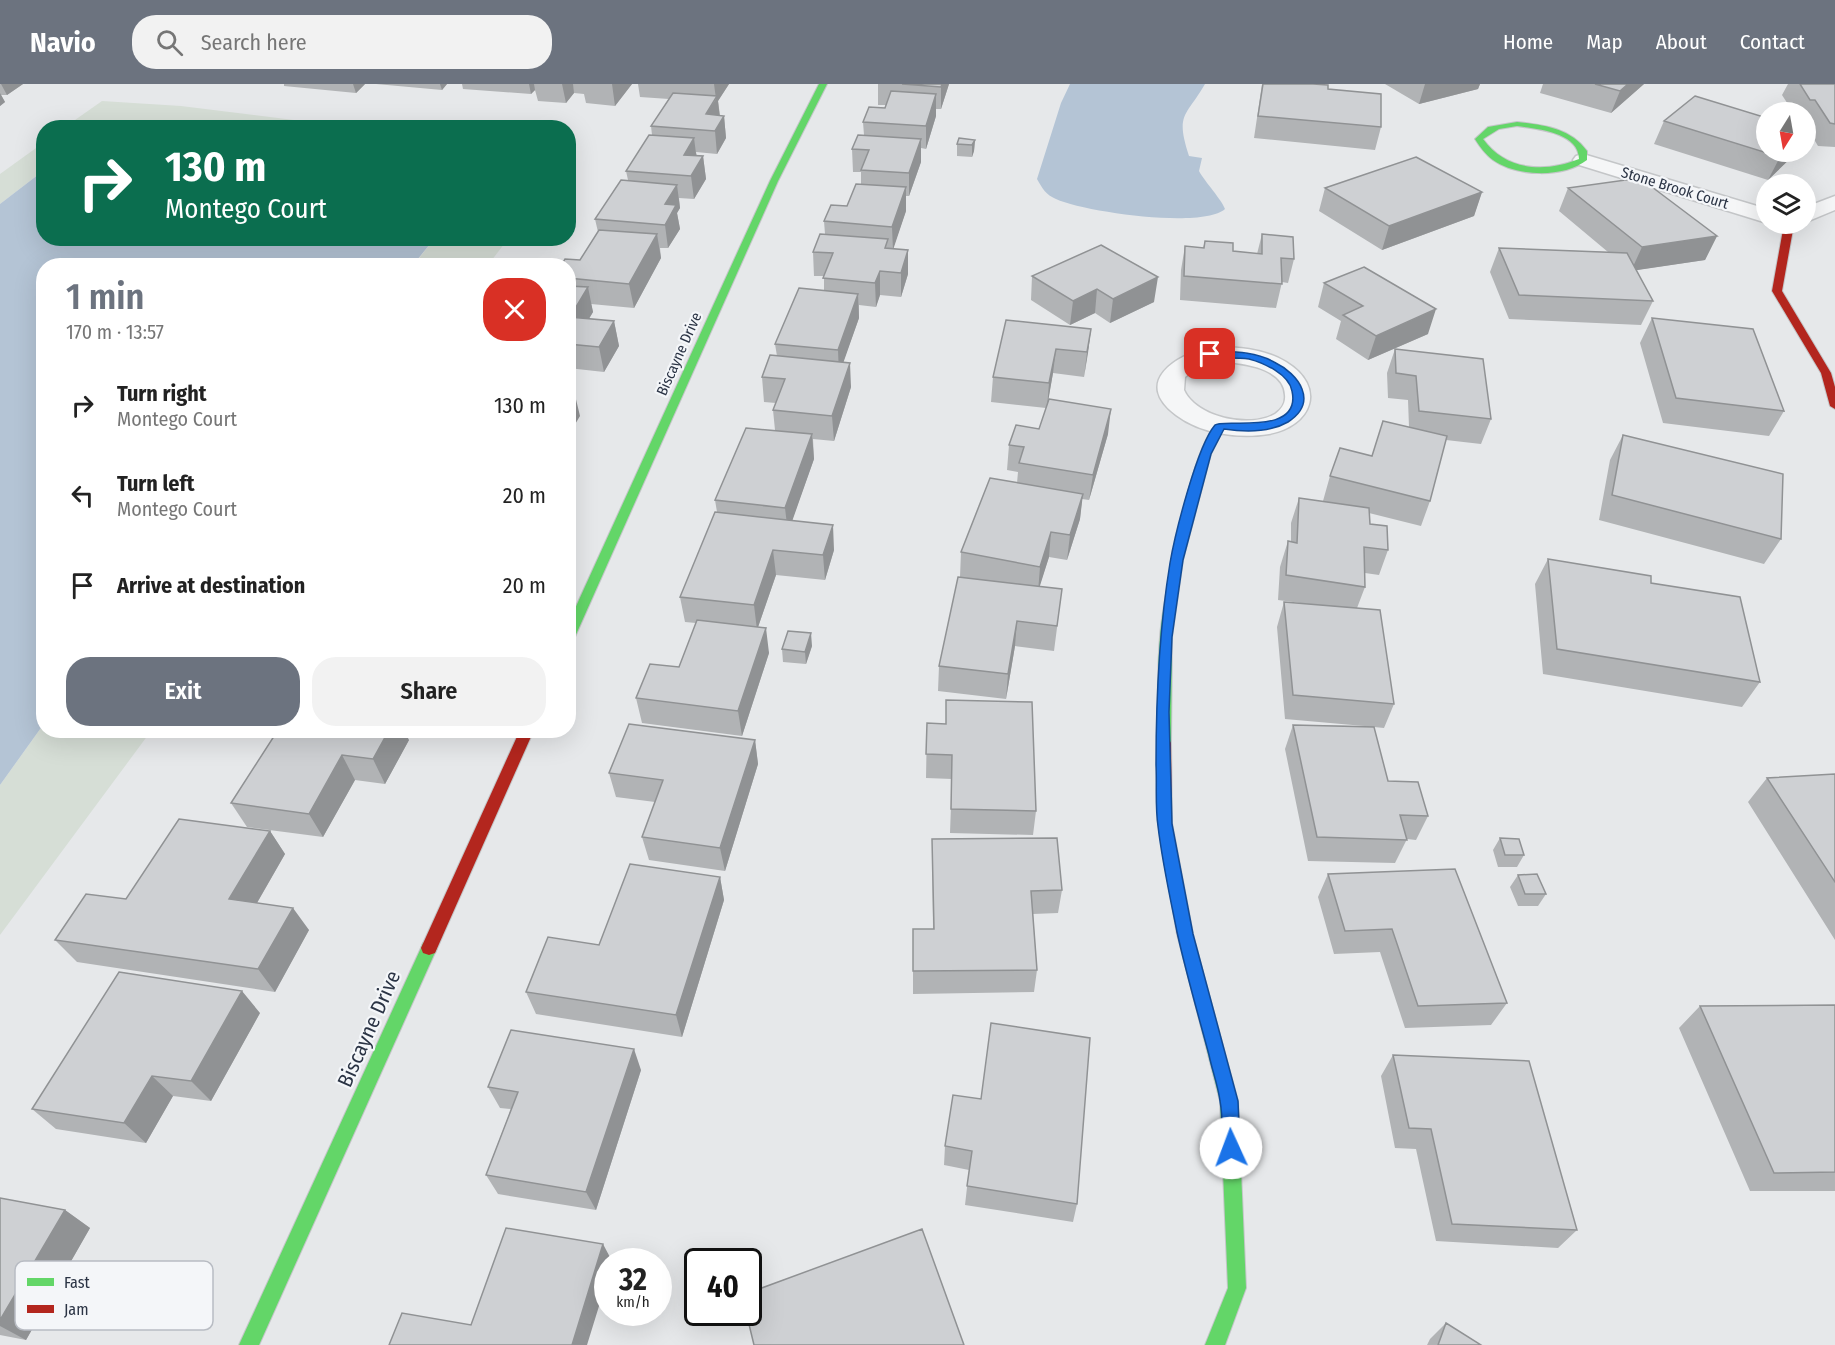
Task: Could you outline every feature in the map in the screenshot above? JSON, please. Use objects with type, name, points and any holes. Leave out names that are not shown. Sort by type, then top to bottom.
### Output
[{"type":"street","name":"Biscayne Drive","points":[[576,621],[774,181],[823,84]]},
{"type":"street","points":[[1503,125],[1533,125],[1563,134],[1574,140],[1584,153],[1583,160],[1568,168],[1556,170],[1526,168],[1497,159],[1481,146],[1479,139],[1483,133],[1503,125]]},
{"type":"street","name":"Stone Brook Court","points":[[1583,160],[1756,213]]},
{"type":"street","points":[[1816,211],[1835,202]]},
{"type":"street","points":[[1787,234],[1777,291],[1826,374],[1835,406]]},
{"type":"street","points":[[1210,354],[1250,356],[1286,373],[1296,385],[1299,398],[1295,410],[1283,420],[1265,426],[1243,428],[1220,426],[1193,415],[1175,399],[1171,387],[1172,376],[1180,366],[1210,354]]},
{"type":"street","points":[[1215,1345],[1237,1288],[1229,1101],[1185,934],[1164,824],[1163,712],[1166,637],[1177,560],[1205,454],[1220,426]]},
{"type":"street","name":"Biscayne Drive","points":[[249,1345],[523,738]]},
{"type":"shaded area","points":[[102,101],[181,106],[294,120],[75,120]]},
{"type":"shaded area","points":[[36,148],[36,176],[0,204],[0,174]]},
{"type":"shaded area","points":[[429,246],[503,246],[493,258],[419,258]]},
{"type":"shaded area","points":[[36,735],[36,738],[146,738],[0,935],[0,785]]},
{"type":"water","points":[[1070,84],[1205,84],[1185,116],[1183,131],[1189,156],[1202,158],[1199,171],[1225,209],[1213,215],[1193,218],[1143,216],[1091,209],[1070,204],[1050,195],[1037,179],[1061,103]]},
{"type":"water","points":[[36,176],[36,246],[428,246],[419,258],[36,258],[36,735],[0,785],[0,204]]},
{"type":"building","points":[[902,84],[942,84],[941,87]]},
{"type":"building","points":[[1263,84],[1328,85],[1328,89],[1381,94],[1381,127],[1258,116]]},
{"type":"building","points":[[1595,84],[1628,84],[1620,91]]},
{"type":"building","points":[[1800,84],[1835,84],[1835,124],[1830,123],[1815,100],[1810,100]]},
{"type":"building","points":[[891,91],[936,94],[926,126],[863,122],[869,107],[885,108]]},
{"type":"building","points":[[673,93],[717,96],[706,114],[724,116],[715,131],[651,126]]},
{"type":"building","points":[[1695,96],[1756,115],[1756,150],[1664,121]]},
{"type":"building","points":[[649,135],[694,138],[684,155],[703,156],[691,176],[626,171]]},
{"type":"building","points":[[858,135],[921,139],[909,173],[861,170],[869,150],[852,149]]},
{"type":"building","points":[[959,138],[975,140],[972,145],[957,144]]},
{"type":"building","points":[[1416,157],[1482,192],[1389,226],[1325,188]]},
{"type":"building","points":[[1640,178],[1717,236],[1642,247],[1568,188]]},
{"type":"building","points":[[621,180],[677,185],[665,204],[676,205],[665,225],[595,219]]},
{"type":"building","points":[[856,184],[906,187],[892,227],[824,221],[831,205],[847,206]]},
{"type":"building","points":[[599,230],[657,234],[629,284],[576,279],[576,260],[580,260]]},
{"type":"building","points":[[820,234],[888,239],[885,248],[908,250],[901,273],[880,271],[875,283],[823,278],[833,253],[813,252]]},
{"type":"building","points":[[1262,234],[1293,237],[1294,259],[1281,258],[1282,284],[1184,276],[1185,246],[1204,248],[1205,241],[1233,243],[1233,251],[1262,254]]},
{"type":"building","points":[[1101,245],[1158,277],[1113,299],[1097,289],[1073,301],[1032,276]]},
{"type":"building","points":[[1499,248],[1627,253],[1653,301],[1519,295]]},
{"type":"building","points":[[1364,267],[1436,309],[1376,336],[1343,315],[1363,306],[1324,283]]},
{"type":"building","points":[[576,286],[588,287],[576,307]]},
{"type":"building","points":[[799,288],[858,294],[838,350],[775,344]]},
{"type":"building","points":[[576,318],[614,321],[599,347],[576,345]]},
{"type":"building","points":[[1652,318],[1753,329],[1784,411],[1676,398]]},
{"type":"building","points":[[1006,320],[1091,329],[1087,352],[1056,349],[1049,383],[993,377]]},
{"type":"building","points":[[1395,349],[1483,359],[1491,419],[1419,411],[1416,376],[1396,373]]},
{"type":"building","points":[[770,355],[850,363],[832,416],[773,410],[785,379],[762,377]]},
{"type":"building","points":[[1049,399],[1111,409],[1093,475],[1019,463],[1024,447],[1009,445],[1016,425],[1039,429]]},
{"type":"building","points":[[1383,421],[1447,436],[1430,501],[1330,476],[1340,448],[1372,456]]},
{"type":"building","points":[[746,428],[812,434],[785,508],[715,500]]},
{"type":"building","points":[[1623,435],[1783,474],[1781,539],[1612,495]]},
{"type":"building","points":[[990,478],[1083,494],[1070,535],[1051,532],[1040,567],[961,552]]},
{"type":"building","points":[[1299,498],[1369,508],[1370,524],[1387,526],[1388,550],[1364,547],[1365,587],[1286,575],[1288,541],[1297,543]]},
{"type":"building","points":[[715,512],[833,525],[823,555],[773,550],[754,605],[680,597]]},
{"type":"building","points":[[1548,559],[1651,576],[1651,583],[1740,597],[1760,682],[1557,649]]},
{"type":"building","points":[[958,577],[1062,589],[1057,626],[1017,621],[1008,674],[939,666]]},
{"type":"building","points":[[1284,602],[1380,610],[1394,704],[1293,695]]},
{"type":"building","points":[[697,620],[766,628],[738,711],[636,698],[650,664],[679,667]]},
{"type":"building","points":[[788,631],[811,633],[805,652],[782,649]]},
{"type":"building","points":[[946,700],[1032,702],[1036,811],[951,809],[952,755],[926,754],[927,723],[946,724]]},
{"type":"building","points":[[629,724],[755,740],[720,848],[642,837],[663,780],[609,773]]},
{"type":"building","points":[[1293,725],[1374,727],[1388,781],[1418,782],[1428,816],[1400,815],[1407,840],[1317,837]]},
{"type":"building","points":[[273,738],[385,738],[373,759],[342,755],[309,814],[231,803]]},
{"type":"building","points":[[1835,774],[1835,882],[1767,778]]},
{"type":"building","points":[[179,819],[270,831],[229,899],[293,908],[258,969],[55,940],[86,894],[126,899]]},
{"type":"building","points":[[1057,838],[1062,890],[1031,891],[1037,970],[913,971],[913,929],[934,929],[932,839]]},
{"type":"building","points":[[1500,838],[1519,839],[1524,855],[1505,855]]},
{"type":"building","points":[[630,864],[720,877],[676,1015],[526,992],[548,937],[599,945]]},
{"type":"building","points":[[1455,869],[1507,1003],[1418,1006],[1392,929],[1345,931],[1328,874]]},
{"type":"building","points":[[1537,874],[1546,894],[1525,894],[1518,875]]},
{"type":"building","points":[[119,972],[242,991],[191,1081],[152,1076],[124,1123],[32,1109]]},
{"type":"building","points":[[1835,1005],[1835,1172],[1774,1173],[1700,1006]]},
{"type":"building","points":[[991,1023],[1090,1038],[1077,1204],[967,1186],[972,1151],[945,1146],[953,1095],[981,1099]]},
{"type":"building","points":[[511,1030],[634,1049],[586,1192],[486,1175],[518,1092],[488,1087]]},
{"type":"building","points":[[1393,1055],[1529,1061],[1577,1230],[1452,1224],[1431,1129],[1409,1128]]},
{"type":"building","points":[[0,1198],[65,1210],[35,1261],[15,1261],[15,1295],[0,1320]]},
{"type":"building","points":[[506,1228],[603,1244],[602,1248],[594,1248],[594,1273],[572,1345],[389,1345],[402,1313],[471,1325]]},
{"type":"building","points":[[922,1229],[964,1345],[754,1345],[749,1326],[762,1326],[762,1288]]},
{"type":"building","points":[[1446,1323],[1481,1345],[1438,1345]]},
{"type":"traffic: fast","points":[[576,621],[774,181],[823,84]]},
{"type":"traffic: fast","points":[[1517,124],[1554,131],[1570,138],[1583,151],[1583,160],[1556,169],[1541,170],[1511,166],[1498,160],[1487,151],[1479,139],[1491,129],[1517,124]]},
{"type":"traffic: fast","points":[[1164,743],[1166,637],[1177,560],[1205,454],[1220,426]]},
{"type":"traffic: fast","points":[[249,1345],[429,948]]},
{"type":"traffic: fast","points":[[1195,972],[1229,1101],[1237,1288],[1215,1345]]},
{"type":"traffic: jam","points":[[1787,234],[1777,291],[1826,373],[1835,406]]},
{"type":"traffic: jam","points":[[429,948],[523,738]]},
{"type":"traffic: jam","points":[[1164,743],[1165,823],[1185,934],[1195,972]]},
{"type":"route","points":[[1210,354],[1250,356],[1269,363],[1286,373],[1296,385],[1299,398],[1295,410],[1283,420],[1265,426],[1243,428],[1220,426],[1205,454],[1192,498],[1177,560],[1166,637],[1163,712],[1164,824],[1185,934],[1229,1101],[1231,1148]]}]
